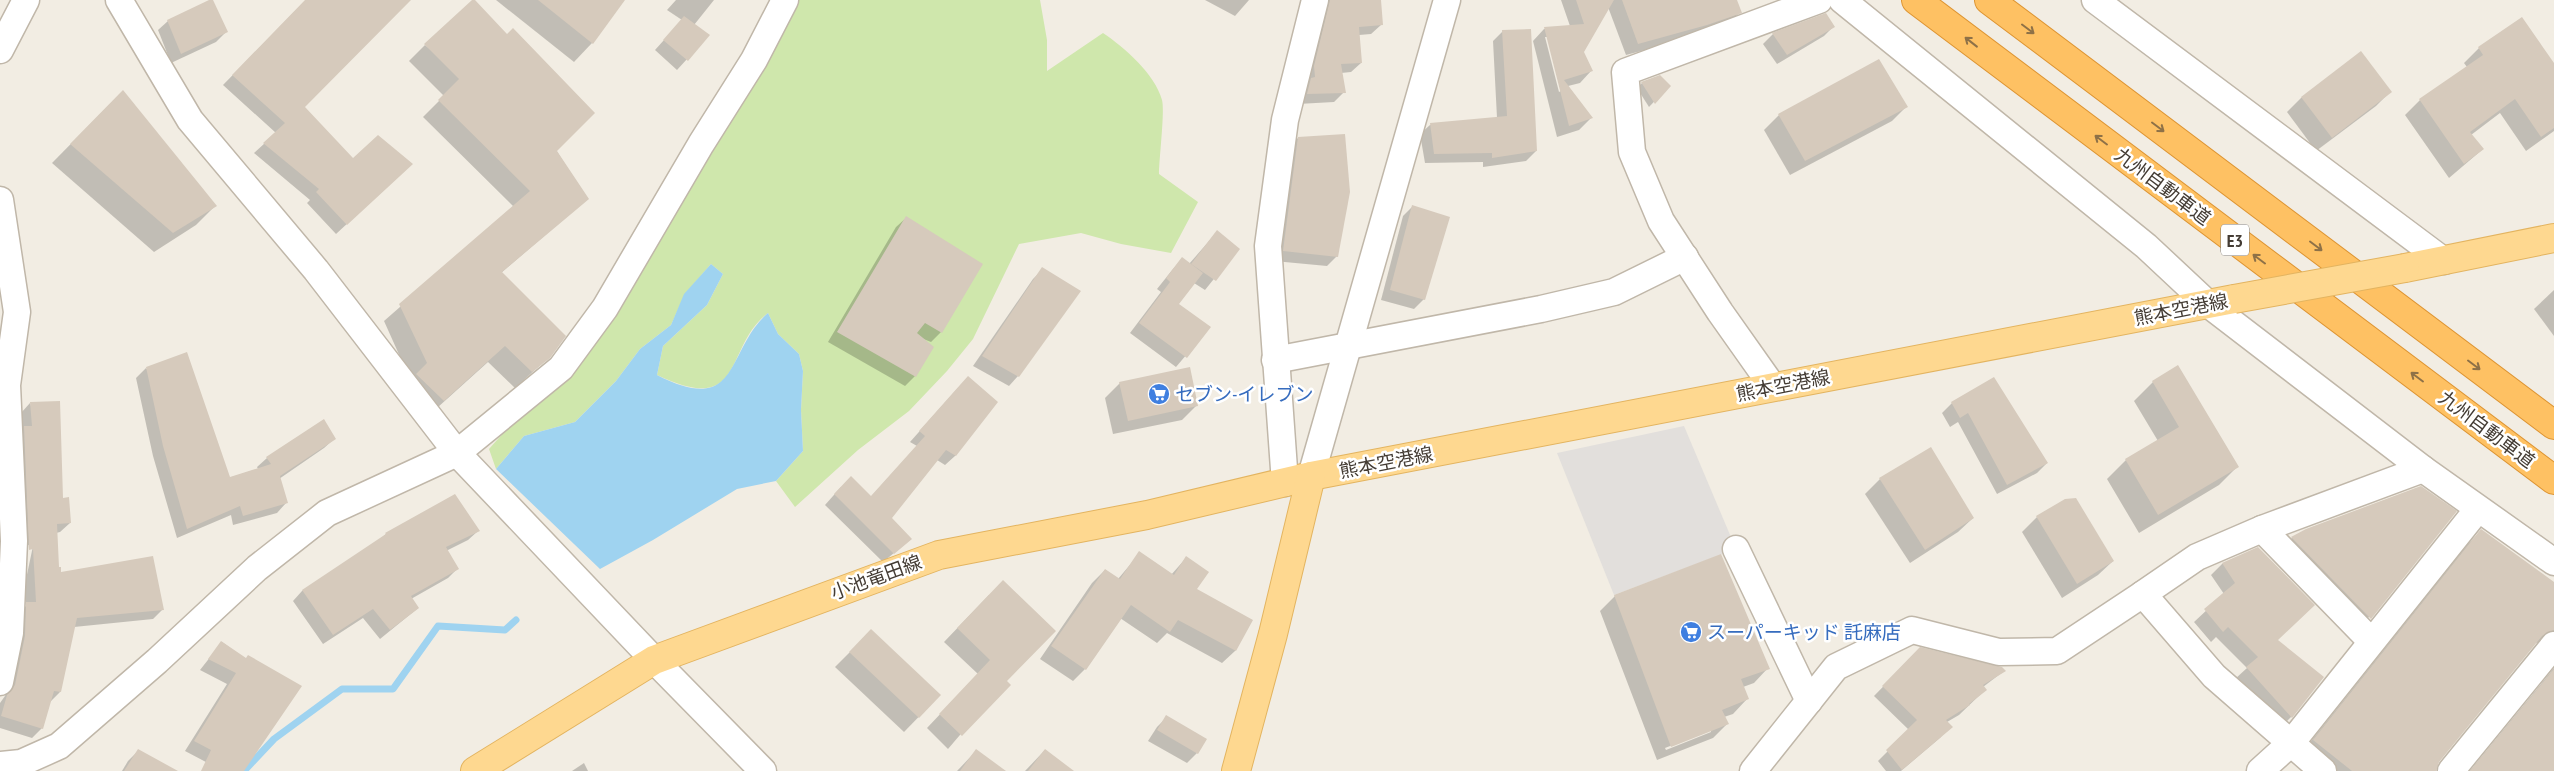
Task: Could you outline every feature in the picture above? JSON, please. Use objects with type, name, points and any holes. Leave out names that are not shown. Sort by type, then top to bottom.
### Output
[{"type":"highway","name":"九州自動車道","points":[[1916,0],[2554,480]]},
{"type":"highway","name":"E3","points":[[1990,0],[2554,425]]},
{"type":"main road","name":"熊本空港線","points":[[1311,476],[2554,238]]},
{"type":"main road","name":"小池竜田線","points":[[474,771],[654,660],[939,555],[1147,515],[1311,476]]},
{"type":"main road","points":[[1236,771],[1273,634],[1311,476]]},
{"type":"street","points":[[0,50],[26,0]]},
{"type":"street","points":[[119,0],[190,120],[316,270],[457,453],[654,660],[763,771]]},
{"type":"street","points":[[0,765],[21,763],[59,746],[157,661],[257,568],[327,513],[457,453],[561,368],[605,308],[656,220],[754,60],[785,0]]},
{"type":"street","points":[[1285,483],[1268,246],[1285,120],[1316,0]]},
{"type":"street","points":[[1311,476],[1447,0]]},
{"type":"street","points":[[1773,387],[1661,221],[1632,152],[1625,72],[1819,0]]},
{"type":"street","points":[[1842,0],[2138,240],[2221,301],[2423,469],[2554,562]]},
{"type":"street","points":[[2095,0],[2444,260]]},
{"type":"street","points":[[0,200],[17,312],[6,385],[14,541],[10,633],[0,682]]},
{"type":"street","points":[[1275,360],[1541,309],[1614,292],[1684,257]]},
{"type":"street","points":[[1753,771],[1836,667],[1912,630],[1999,652],[2057,651],[2197,557],[2262,529],[2423,469]]},
{"type":"street","points":[[2260,771],[2292,742],[2478,509]]},
{"type":"street","points":[[2262,529],[2371,641]]},
{"type":"street","points":[[1736,549],[1809,701]]},
{"type":"street","points":[[2143,594],[2214,676],[2292,742],[2322,771]]},
{"type":"street","points":[[2451,771],[2554,645]]},
{"type":"green space","points":[[785,0],[1040,0],[1047,40],[1047,71],[1103,33],[1120,46],[1146,71],[1162,100],[1159,174],[1198,202],[1171,253],[1121,244],[1081,233],[1019,244],[973,339],[947,371],[909,411],[858,450],[795,507],[776,481],[803,451],[801,410],[803,371],[799,354],[778,334],[768,313],[754,327],[729,372],[720,383],[706,388],[686,386],[657,375],[663,346],[707,305],[723,274],[711,264],[685,294],[671,325],[640,349],[616,381],[575,422],[524,436],[496,469],[489,449],[561,368]]},
{"type":"shaded area","points":[[1684,426],[1736,549],[1614,595],[1557,453]]},
{"type":"water","points":[[711,264],[723,274],[707,305],[663,346],[657,375],[684,386],[704,389],[718,384],[728,374],[754,328],[768,313],[778,334],[799,354],[803,371],[801,410],[803,451],[776,481],[737,489],[653,540],[600,569],[496,469],[524,436],[575,422],[616,381],[640,349],[671,325],[684,294]]},
{"type":"building","points":[[209,0],[213,0],[228,32],[181,54],[167,20]]},
{"type":"building","points":[[305,0],[411,0],[305,107],[353,158],[378,135],[413,164],[347,225],[316,192],[319,189],[263,143],[285,123],[232,75]]},
{"type":"building","points":[[472,0],[475,0],[507,34],[513,28],[595,113],[557,151],[589,199],[502,272],[566,336],[550,358],[532,372],[505,346],[444,401],[416,374],[427,363],[399,304],[530,191],[438,100],[459,79],[424,44]]},
{"type":"building","points":[[538,0],[625,0],[593,44]]},
{"type":"building","points":[[1330,0],[1381,0],[1383,25],[1359,27],[1362,63],[1341,64],[1346,93],[1307,94],[1311,78],[1315,77],[1314,66]]},
{"type":"building","points":[[1576,0],[1614,0],[1584,52],[1593,71],[1564,80],[1593,118],[1569,126],[1544,27],[1584,24]]},
{"type":"building","points":[[1622,0],[1737,0],[1742,13],[1707,25],[1638,44]]},
{"type":"building","points":[[1826,13],[1835,27],[1787,55],[1772,33]]},
{"type":"building","points":[[684,16],[710,35],[688,61],[663,40]]},
{"type":"building","points":[[2522,17],[2554,63],[2554,128],[2541,137],[2515,99],[2470,132],[2484,149],[2464,164],[2419,99],[2483,55],[2478,47]]},
{"type":"building","points":[[1531,29],[1537,151],[1492,158],[1492,153],[1434,154],[1430,123],[1507,116],[1502,30]]},
{"type":"building","points":[[2361,51],[2392,92],[2332,138],[2301,97]]},
{"type":"building","points":[[1879,59],[1908,107],[1805,161],[1778,114]]},
{"type":"building","points":[[1660,75],[1671,86],[1655,104],[1641,82]]},
{"type":"building","points":[[123,90],[217,206],[173,233],[70,144]]},
{"type":"building","points":[[1345,134],[1350,192],[1338,257],[1283,251],[1298,137]]},
{"type":"building","points":[[1412,205],[1450,217],[1425,300],[1390,290]]},
{"type":"building","points":[[906,216],[983,264],[942,333],[925,323],[917,333],[934,347],[916,377],[837,332]]},
{"type":"building","points":[[1217,230],[1240,249],[1216,281],[1191,264]]},
{"type":"building","points":[[1182,257],[1203,273],[1179,304],[1211,327],[1187,358],[1139,323],[1170,282],[1166,278]]},
{"type":"building","points":[[1042,267],[1081,291],[1019,377],[982,356]]},
{"type":"building","points":[[187,352],[230,477],[271,464],[266,457],[324,419],[336,439],[280,476],[288,503],[243,516],[240,506],[187,529],[163,446],[146,367]]},
{"type":"building","points":[[2178,365],[2239,467],[2158,515],[2125,459],[2179,427],[2152,381]]},
{"type":"building","name":"セブン-イレブン","points":[[1190,367],[1198,406],[1128,421],[1119,382]]},
{"type":"building","points":[[968,376],[998,402],[956,456],[946,450],[892,518],[912,539],[894,554],[834,494],[851,476],[871,496],[925,436],[919,431]]},
{"type":"building","points":[[1994,377],[2048,463],[2007,485],[1968,413],[1960,418],[1951,402]]},
{"type":"building","points":[[60,401],[63,498],[69,497],[71,523],[57,524],[59,567],[61,567],[61,572],[153,556],[164,610],[77,618],[61,692],[54,691],[43,729],[1,716],[7,695],[15,685],[25,636],[26,602],[36,602],[33,549],[29,550],[24,426],[32,426],[30,402]]},
{"type":"building","points":[[1931,447],[1974,518],[1925,550],[1879,478]]},
{"type":"building","points":[[2421,486],[2457,511],[2371,619],[2291,537],[2306,529]]},
{"type":"building","points":[[455,494],[480,531],[446,547],[459,569],[411,596],[419,608],[390,630],[373,609],[333,635],[302,590],[385,533]]},
{"type":"building","points":[[2076,498],[2114,561],[2077,584],[2036,516],[2065,499]]},
{"type":"building","points":[[2481,529],[2554,582],[2554,630],[2542,636],[2439,762],[2436,771],[2352,771],[2313,740]]},
{"type":"building","points":[[2258,547],[2315,605],[2278,640],[2324,677],[2292,718],[2246,667],[2258,657],[2228,627],[2223,632],[2204,609],[2235,583],[2222,563]]},
{"type":"building","points":[[1139,551],[1174,575],[1186,556],[1209,572],[1197,589],[1253,620],[1236,651],[1178,620],[1170,632],[1131,605],[1086,670],[1051,646],[1105,569],[1120,579]]},
{"type":"building","name":"スーパーキッド 託麻店","points":[[1721,554],[1770,669],[1741,679],[1749,699],[1722,710],[1729,724],[1671,747],[1614,595]]},
{"type":"building","points":[[1003,580],[1056,631],[1007,681],[1011,685],[962,736],[939,714],[990,660],[957,628]]},
{"type":"building","points":[[871,629],[941,695],[919,718],[849,652]]},
{"type":"building","points":[[221,641],[246,658],[248,655],[302,686],[244,771],[201,771],[211,750],[194,741],[236,673],[208,659]]},
{"type":"building","points":[[1920,647],[2002,667],[2006,671],[1983,685],[1987,690],[1970,705],[1946,720],[1953,727],[1902,770],[1886,750],[1917,720],[1882,686]]},
{"type":"building","points":[[2554,669],[2554,771],[2470,771]]},
{"type":"building","points":[[1166,715],[1207,739],[1198,754],[1157,730]]},
{"type":"building","points":[[138,749],[178,771],[124,771]]},
{"type":"building","points":[[976,749],[1006,771],[960,771]]},
{"type":"building","points":[[1045,749],[1074,771],[1028,771]]},
{"type":"waterway","points":[[244,771],[274,739],[342,689],[393,689],[438,626],[505,630],[516,620]]},
{"type":"place","name":"セブン-イレブン","points":[[1159,394]]},
{"type":"place","name":"スーパーキッド 託麻店","points":[[1691,632]]}]
